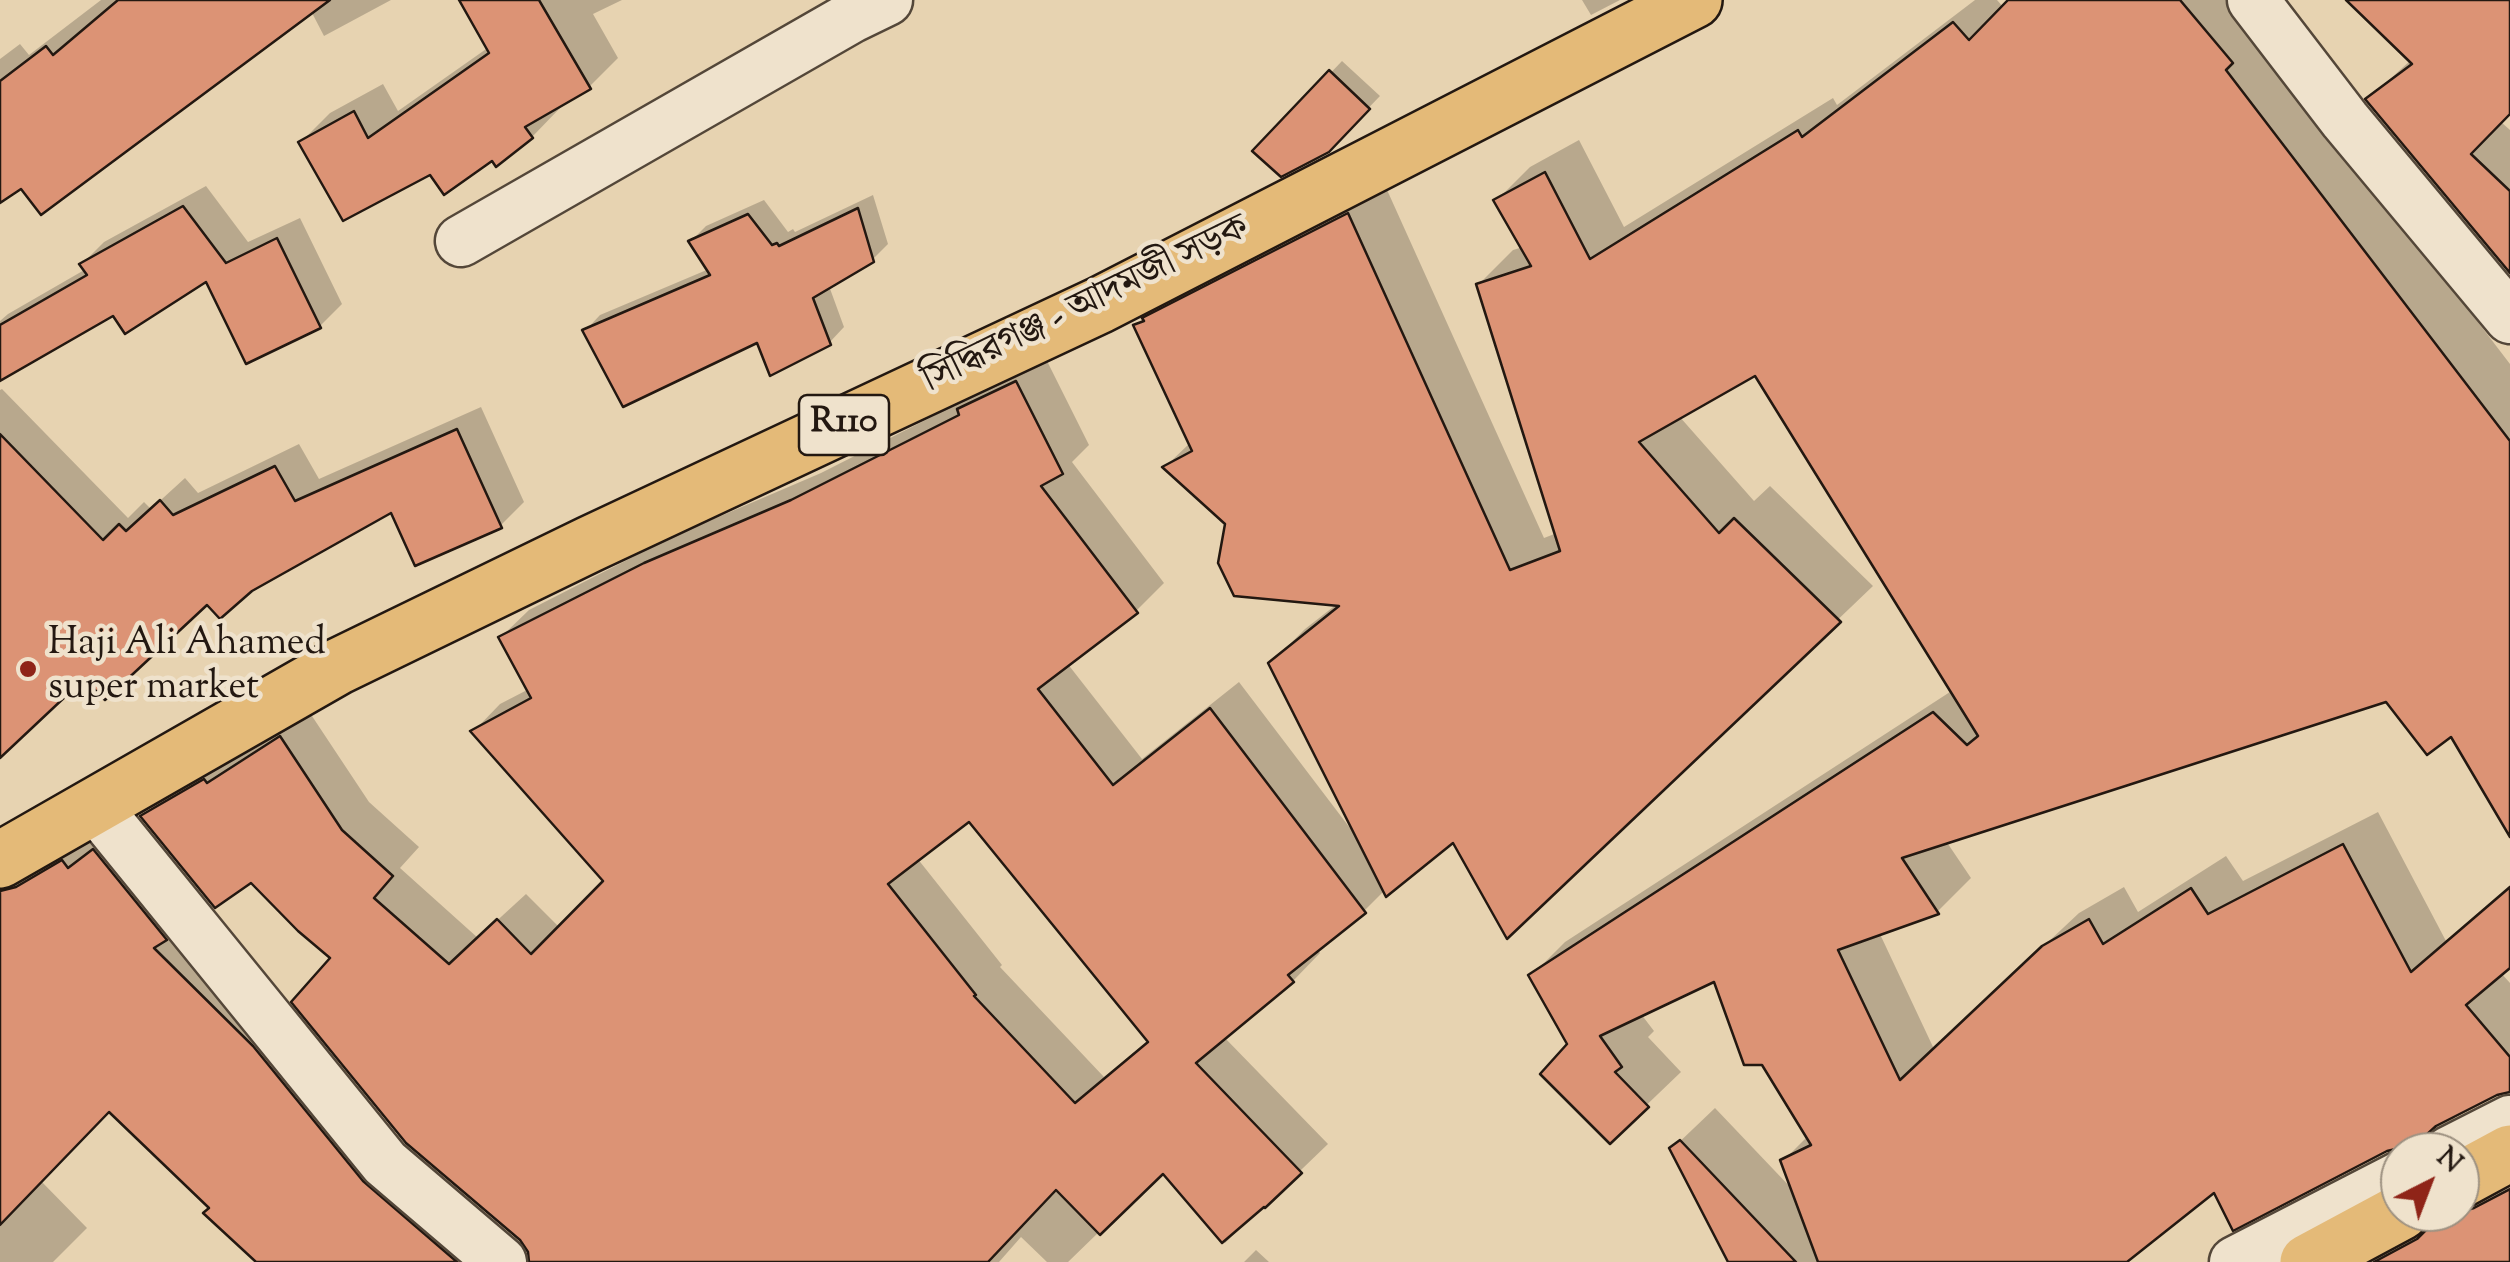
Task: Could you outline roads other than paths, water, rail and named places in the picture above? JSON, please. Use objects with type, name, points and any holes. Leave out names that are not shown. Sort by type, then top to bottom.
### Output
[{"type":"main road","name":"সিদ্ধিরগঞ্জ - আদমজী সড়ক","points":[[2,856],[339,666],[1100,305],[1694,0]]},
{"type":"main road","points":[[2480,1169],[2510,1153]]},
{"type":"main road","points":[[2308,1262],[2380,1223]]},
{"type":"street","points":[[461,241],[887,0]]},
{"type":"street","points":[[2252,0],[2345,120],[2510,318]]},
{"type":"street","points":[[95,806],[385,1163],[501,1262]]},
{"type":"street","points":[[2480,1136],[2510,1120]]},
{"type":"street","points":[[2234,1262],[2380,1187]]},
{"type":"place","name":"Haji Ali Ahamed super market","points":[[28,669]]}]
